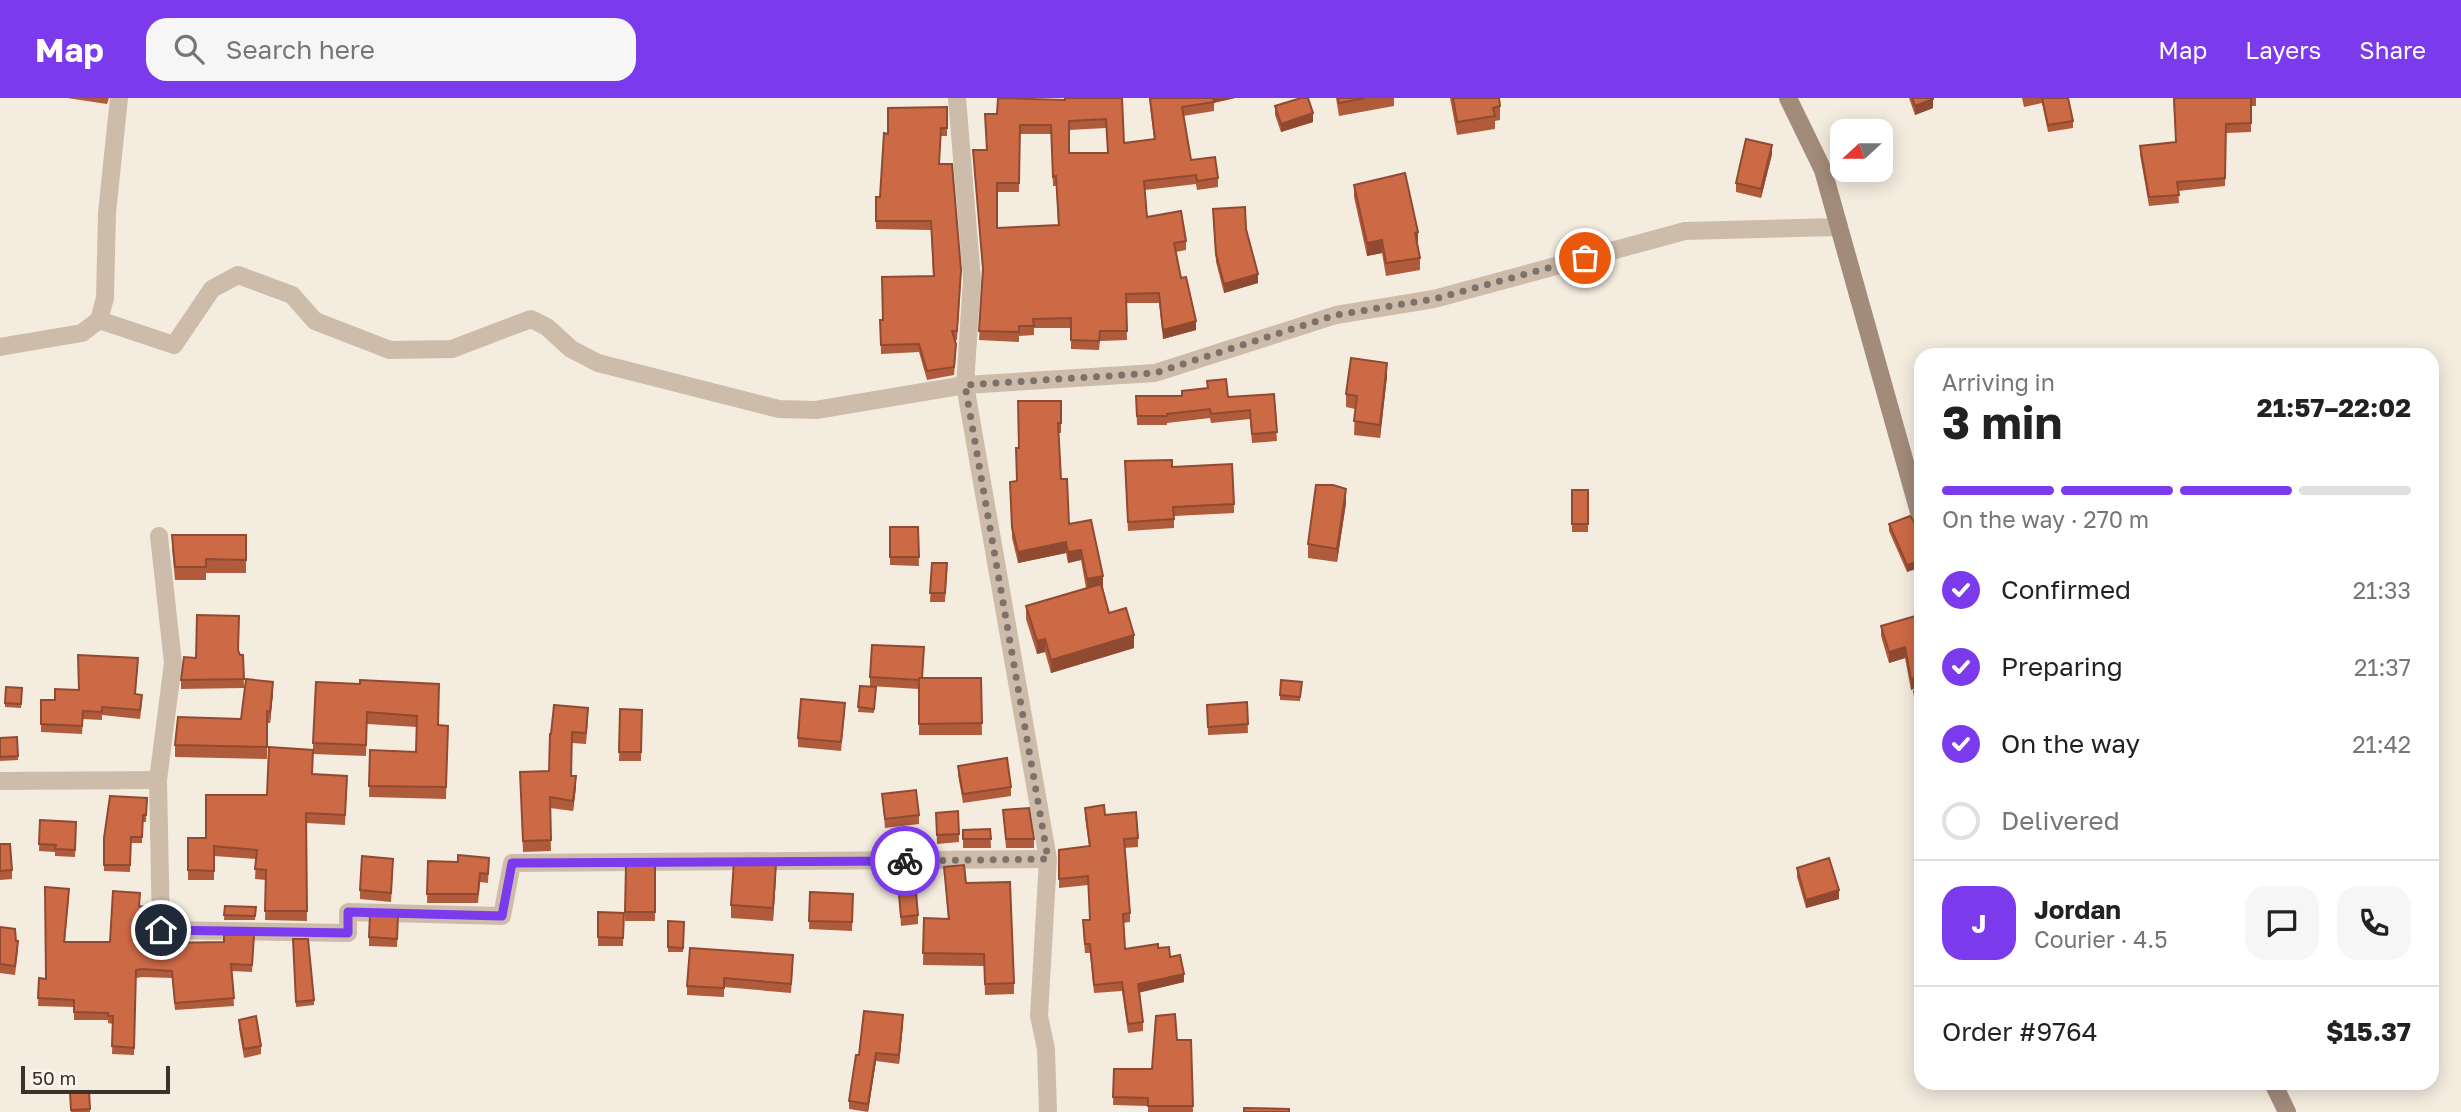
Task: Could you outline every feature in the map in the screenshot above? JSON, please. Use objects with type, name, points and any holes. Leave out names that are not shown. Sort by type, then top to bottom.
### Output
[{"type":"street","points":[[0,347],[82,333],[99,320],[105,298],[107,213],[119,98]]},
{"type":"street","points":[[957,98],[972,279],[965,385],[1048,859],[1039,1016],[1046,1049],[1048,1112]]},
{"type":"street","points":[[1788,98],[1823,170],[1914,494]]},
{"type":"street","points":[[99,320],[174,345],[212,289],[238,275],[292,295],[314,321],[390,350],[452,349],[531,319],[547,327],[571,349],[598,363],[779,410],[817,411],[965,385],[1155,373],[1336,315],[1434,299],[1685,231],[1839,227]]},
{"type":"street","points":[[159,536],[173,663],[158,780],[161,930],[348,933],[348,912],[502,916],[512,863],[1048,859]]},
{"type":"street","points":[[0,781],[158,780]]},
{"type":"street","points":[[2276,1090],[2287,1112]]},
{"type":"building","points":[[998,98],[1122,98],[1124,143],[1155,139],[1150,98],[1213,98],[1214,102],[1182,107],[1191,160],[1215,157],[1218,178],[1197,181],[1196,175],[1144,181],[1147,217],[1181,211],[1186,241],[1174,243],[1181,278],[1186,277],[1196,321],[1163,330],[1159,293],[1126,294],[1127,331],[1100,331],[1099,341],[1071,340],[1071,318],[1033,319],[1034,326],[1019,326],[1019,332],[979,331],[983,269],[973,150],[987,150],[985,114],[997,114]],"holes":[[[1106,119],[1108,153],[1069,153],[1069,121]],[[1020,125],[1051,125],[1053,177],[1056,176],[1059,225],[997,228],[997,183],[1019,183]]]},
{"type":"building","points":[[1308,98],[1313,113],[1281,124],[1275,106]]},
{"type":"building","points":[[1338,98],[1366,98],[1339,103]]},
{"type":"building","points":[[1453,98],[1499,98],[1500,106],[1493,108],[1495,116],[1457,122]]},
{"type":"building","points":[[1912,98],[1933,98],[1933,99],[1915,106]]},
{"type":"building","points":[[2042,98],[2068,98],[2073,121],[2048,125]]},
{"type":"building","points":[[2174,98],[2251,98],[2251,123],[2226,124],[2225,178],[2177,182],[2179,195],[2149,197],[2140,146],[2176,142]]},
{"type":"building","points":[[947,107],[947,128],[941,128],[939,164],[952,164],[961,270],[957,331],[952,331],[956,344],[954,367],[927,371],[919,344],[881,345],[880,320],[883,320],[882,277],[934,276],[931,221],[876,221],[876,197],[880,197],[884,133],[888,134],[888,108]]},
{"type":"building","points":[[1746,139],[1772,145],[1761,189],[1736,183]]},
{"type":"building","points":[[1405,173],[1418,232],[1415,233],[1420,258],[1386,263],[1382,240],[1367,243],[1354,185]]},
{"type":"building","points":[[1245,207],[1246,229],[1258,274],[1224,284],[1216,254],[1213,209]]},
{"type":"building","points":[[1351,358],[1387,363],[1380,425],[1354,421],[1357,396],[1346,394]]},
{"type":"building","points":[[1226,379],[1228,397],[1274,394],[1277,432],[1252,434],[1250,410],[1211,414],[1210,409],[1167,416],[1137,416],[1136,396],[1182,396],[1182,391],[1208,388],[1207,381]]},
{"type":"building","points":[[1018,401],[1061,401],[1061,423],[1058,423],[1061,479],[1067,479],[1069,524],[1091,520],[1103,576],[1087,579],[1081,550],[1068,552],[1066,542],[1018,552],[1012,527],[1010,482],[1017,481]]},
{"type":"building","points":[[1172,460],[1172,467],[1232,464],[1234,504],[1173,507],[1174,519],[1128,522],[1125,461]]},
{"type":"building","points":[[1316,485],[1333,485],[1346,489],[1337,549],[1308,544]]},
{"type":"building","points":[[1572,490],[1588,490],[1588,524],[1572,524]]},
{"type":"building","points":[[1910,516],[1914,522],[1914,563],[1907,565],[1889,524]]},
{"type":"building","points":[[890,527],[918,527],[919,557],[890,557]]},
{"type":"building","points":[[172,535],[246,535],[246,560],[206,559],[206,567],[175,567]]},
{"type":"building","points":[[932,563],[947,563],[945,593],[930,593]]},
{"type":"building","points":[[1101,584],[1109,613],[1126,608],[1134,635],[1051,660],[1045,639],[1037,641],[1026,606]]},
{"type":"building","points":[[197,615],[239,616],[238,650],[240,655],[243,655],[244,679],[181,680],[184,657],[196,658]]},
{"type":"building","points":[[1914,616],[1914,678],[1911,679],[1905,647],[1889,652],[1881,626]]},
{"type":"building","points":[[872,645],[924,647],[922,678],[870,677]]},
{"type":"building","points":[[78,655],[138,658],[135,694],[142,695],[140,710],[102,707],[102,712],[83,711],[82,726],[41,724],[41,700],[55,700],[55,689],[79,690]]},
{"type":"building","points":[[919,678],[981,678],[982,723],[919,724]]},
{"type":"building","points":[[246,679],[273,682],[270,712],[267,711],[267,747],[175,745],[178,717],[241,719]]},
{"type":"building","points":[[360,680],[439,684],[438,725],[448,726],[446,787],[369,786],[370,750],[416,752],[417,716],[367,712],[366,745],[313,743],[316,682],[360,684]]},
{"type":"building","points":[[1281,680],[1302,682],[1300,697],[1280,695]]},
{"type":"building","points":[[860,686],[876,687],[874,709],[858,707]]},
{"type":"building","points":[[6,687],[22,688],[21,704],[5,703]]},
{"type":"building","points":[[801,699],[845,703],[841,742],[798,738]]},
{"type":"building","points":[[1247,702],[1248,724],[1208,727],[1207,705]]},
{"type":"building","points":[[554,705],[588,708],[586,733],[572,732],[571,776],[576,776],[573,801],[550,797],[551,840],[523,841],[520,772],[549,771]]},
{"type":"building","points":[[620,709],[642,710],[641,752],[619,752]]},
{"type":"building","points":[[17,737],[18,756],[0,757],[0,738]]},
{"type":"building","points":[[269,747],[313,750],[312,774],[347,776],[345,815],[306,813],[307,911],[265,911],[266,870],[255,869],[257,850],[214,846],[214,871],[188,870],[188,838],[206,838],[206,795],[267,795]]},
{"type":"building","points":[[1007,758],[1011,787],[963,794],[958,766]]},
{"type":"building","points":[[916,790],[919,815],[885,819],[882,794]]},
{"type":"building","points":[[110,796],[147,798],[142,837],[131,837],[130,865],[104,865],[104,838]]},
{"type":"building","points":[[1104,805],[1105,815],[1136,812],[1138,838],[1124,839],[1130,913],[1123,914],[1125,949],[1158,944],[1158,948],[1169,947],[1170,957],[1180,955],[1184,974],[1138,984],[1143,1022],[1128,1024],[1122,982],[1094,985],[1090,944],[1085,944],[1083,920],[1090,920],[1088,876],[1059,879],[1059,850],[1090,846],[1085,808]]},
{"type":"building","points":[[1029,808],[1034,839],[1006,839],[1003,810]]},
{"type":"building","points":[[958,811],[959,834],[937,835],[936,813]]},
{"type":"building","points":[[40,820],[76,822],[75,850],[55,849],[56,845],[39,844]]},
{"type":"building","points":[[990,829],[991,839],[963,839],[963,830]]},
{"type":"building","points":[[0,844],[10,844],[12,870],[0,871]]},
{"type":"building","points":[[458,855],[489,858],[488,874],[480,873],[478,894],[427,894],[428,861],[458,862]]},
{"type":"building","points":[[362,856],[393,859],[391,893],[360,890]]},
{"type":"building","points":[[1829,858],[1839,890],[1806,900],[1797,868]]},
{"type":"building","points":[[734,861],[776,864],[773,908],[731,905]]},
{"type":"building","points":[[655,864],[655,912],[625,912],[626,865]]},
{"type":"building","points":[[964,865],[966,883],[1010,882],[1014,983],[985,984],[984,954],[923,953],[924,918],[949,919],[944,867]]},
{"type":"building","points":[[914,870],[918,915],[901,917],[897,872]]},
{"type":"building","points":[[45,887],[69,889],[64,942],[110,942],[113,891],[140,893],[139,906],[147,907],[144,939],[162,940],[162,943],[224,942],[224,935],[254,935],[252,965],[231,964],[234,998],[175,1003],[172,971],[136,970],[134,1048],[112,1046],[113,1016],[108,1016],[108,1013],[74,1012],[74,1000],[38,998],[39,978],[46,979]]},
{"type":"building","points":[[810,892],[853,894],[852,922],[809,921]]},
{"type":"building","points":[[225,906],[256,907],[255,916],[224,915]]},
{"type":"building","points":[[598,912],[624,913],[623,938],[598,937]]},
{"type":"building","points":[[370,915],[398,916],[397,939],[369,937]]},
{"type":"building","points":[[668,921],[684,922],[683,948],[668,947]]},
{"type":"building","points":[[0,927],[15,929],[18,941],[15,966],[0,964]]},
{"type":"building","points":[[293,939],[308,939],[314,1000],[296,1002]]},
{"type":"building","points":[[690,948],[793,955],[791,984],[724,978],[724,988],[687,986]]},
{"type":"building","points":[[864,1011],[903,1015],[899,1055],[876,1053],[868,1104],[849,1101],[856,1055],[859,1055]]},
{"type":"building","points":[[1175,1014],[1177,1040],[1191,1040],[1193,1106],[1148,1106],[1148,1098],[1113,1097],[1114,1069],[1152,1069],[1156,1016]]},
{"type":"building","points":[[256,1016],[261,1046],[244,1049],[239,1020]]},
{"type":"building","points":[[89,1091],[90,1109],[71,1110],[70,1092]]},
{"type":"building","points":[[1244,1108],[1289,1109],[1289,1112],[1244,1112]]},
{"type":"way so far","points":[[905,861],[1048,859],[965,385],[1155,373],[1336,315],[1434,299],[1585,258]]},
{"type":"route","points":[[161,930],[348,933],[348,912],[502,916],[512,863],[905,861]]}]
